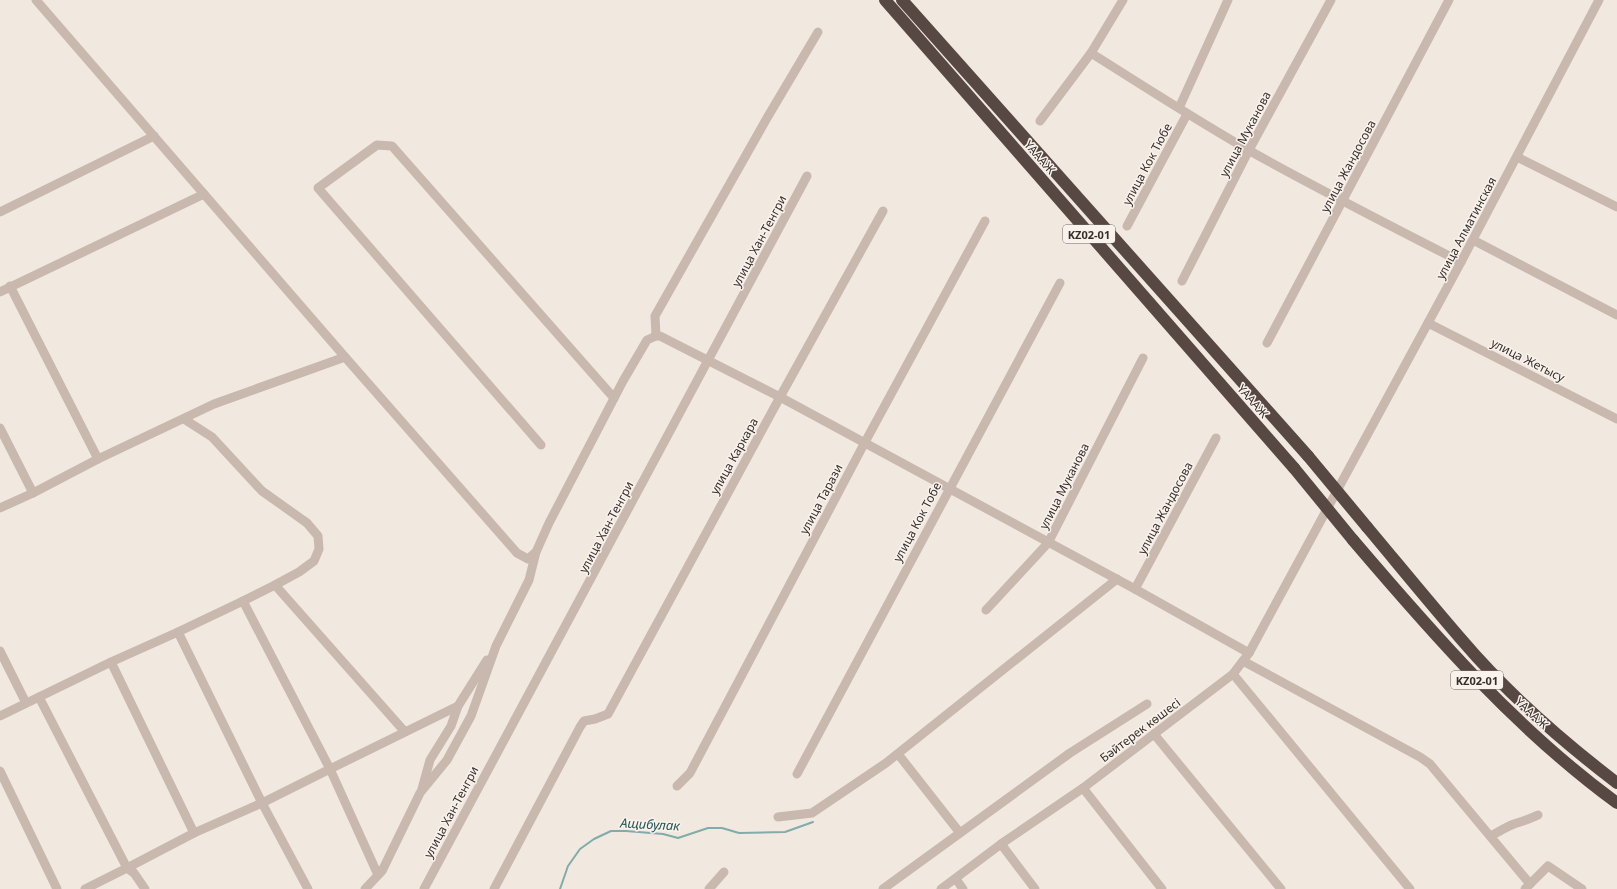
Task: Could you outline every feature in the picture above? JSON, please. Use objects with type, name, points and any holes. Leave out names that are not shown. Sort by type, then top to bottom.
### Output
[{"type":"highway","name":"ҮАААЖ","points":[[885,0],[1294,468],[1353,540],[1434,633],[1489,692],[1542,742],[1617,803]]},
{"type":"highway","name":"ҮАААЖ","points":[[902,0],[1308,456],[1461,640],[1542,720],[1617,783]]},
{"type":"street","points":[[36,0],[517,553],[528,558],[536,552]]},
{"type":"street","points":[[1040,121],[1091,53],[1123,0]]},
{"type":"street","points":[[1179,108],[1228,0]]},
{"type":"street","name":"улица Муканова","points":[[1182,281],[1249,150],[1331,0]]},
{"type":"street","name":"улица Жандосова","points":[[1267,343],[1449,0]]},
{"type":"street","name":"улица Алматинская","points":[[1307,548],[1462,262],[1599,0]]},
{"type":"street","points":[[656,336],[655,316],[818,32]]},
{"type":"street","points":[[1091,53],[1188,114],[1249,150],[1343,202],[1462,262]]},
{"type":"street","name":"улица Кок Тюбе","points":[[1127,226],[1188,114]]},
{"type":"street","points":[[0,212],[154,136]]},
{"type":"street","points":[[541,445],[318,188],[377,145],[392,146],[614,398]]},
{"type":"street","points":[[1517,157],[1617,207]]},
{"type":"street","name":"улица Хан-Тенгри","points":[[424,889],[807,176]]},
{"type":"street","points":[[0,292],[204,194]]},
{"type":"street","name":"улица Каркара","points":[[494,889],[580,727],[584,721],[608,714],[883,211]]},
{"type":"street","name":"улица Тарази","points":[[677,786],[690,773],[864,444],[985,222]]},
{"type":"street","points":[[1473,240],[1617,315]]},
{"type":"street","name":"улица Кок Тобе","points":[[797,774],[948,489],[1060,283]]},
{"type":"street","points":[[10,286],[98,459]]},
{"type":"street","name":"улица Жетысу","points":[[1428,323],[1617,419]]},
{"type":"street","points":[[364,889],[382,872],[420,793],[430,760],[451,726],[458,706],[496,646],[529,580],[536,552],[549,523],[614,398],[647,340],[656,336],[660,336],[709,360],[780,397],[864,444],[1117,579],[1246,657],[1420,757],[1430,764],[1491,836],[1528,886],[1548,866],[1582,889]]},
{"type":"street","points":[[0,508],[33,493],[98,459],[214,404],[345,357]]},
{"type":"street","name":"улица Муканова","points":[[986,610],[1048,543],[1143,358]]},
{"type":"street","points":[[0,716],[111,662],[243,601],[299,572],[314,560],[319,549],[318,536],[307,523],[262,491],[212,437],[184,419]]},
{"type":"street","points":[[0,428],[33,493]]},
{"type":"street","name":"улица Жандосова","points":[[1135,589],[1216,438]]},
{"type":"street","name":"Бәйтерек көшесі","points":[[941,889],[1001,844],[1083,788],[1233,674],[1246,657],[1307,548]]},
{"type":"street","points":[[778,817],[812,812],[898,754],[1117,579]]},
{"type":"street","points":[[275,585],[404,732]]},
{"type":"street","points":[[243,601],[330,769],[378,875]]},
{"type":"street","points":[[178,632],[262,803],[308,889]]},
{"type":"street","points":[[420,793],[447,760],[471,716],[496,646]]},
{"type":"street","points":[[0,651],[26,703]]},
{"type":"street","points":[[111,662],[194,833]]},
{"type":"street","points":[[1233,674],[1410,889]]},
{"type":"street","points":[[39,697],[128,868],[134,873],[145,889]]},
{"type":"street","points":[[883,889],[1070,753],[1147,704]]},
{"type":"street","points":[[85,889],[194,833],[262,803],[458,706]]},
{"type":"street","points":[[1154,734],[1281,889]]},
{"type":"street","points":[[898,754],[960,833]]},
{"type":"street","points":[[0,771],[57,889]]},
{"type":"street","points":[[1083,788],[1162,889]]},
{"type":"street","points":[[1491,836],[1503,828],[1526,821],[1538,815]]},
{"type":"street","points":[[1001,844],[1036,889]]},
{"type":"street","points":[[710,889],[724,872]]},
{"type":"street","points":[[956,879],[963,889]]},
{"type":"waterway","name":"Ащибулак","points":[[560,889],[568,866],[580,849],[594,839],[611,831],[663,834],[678,838],[708,828],[722,828],[739,833],[785,832],[813,822]]}]
